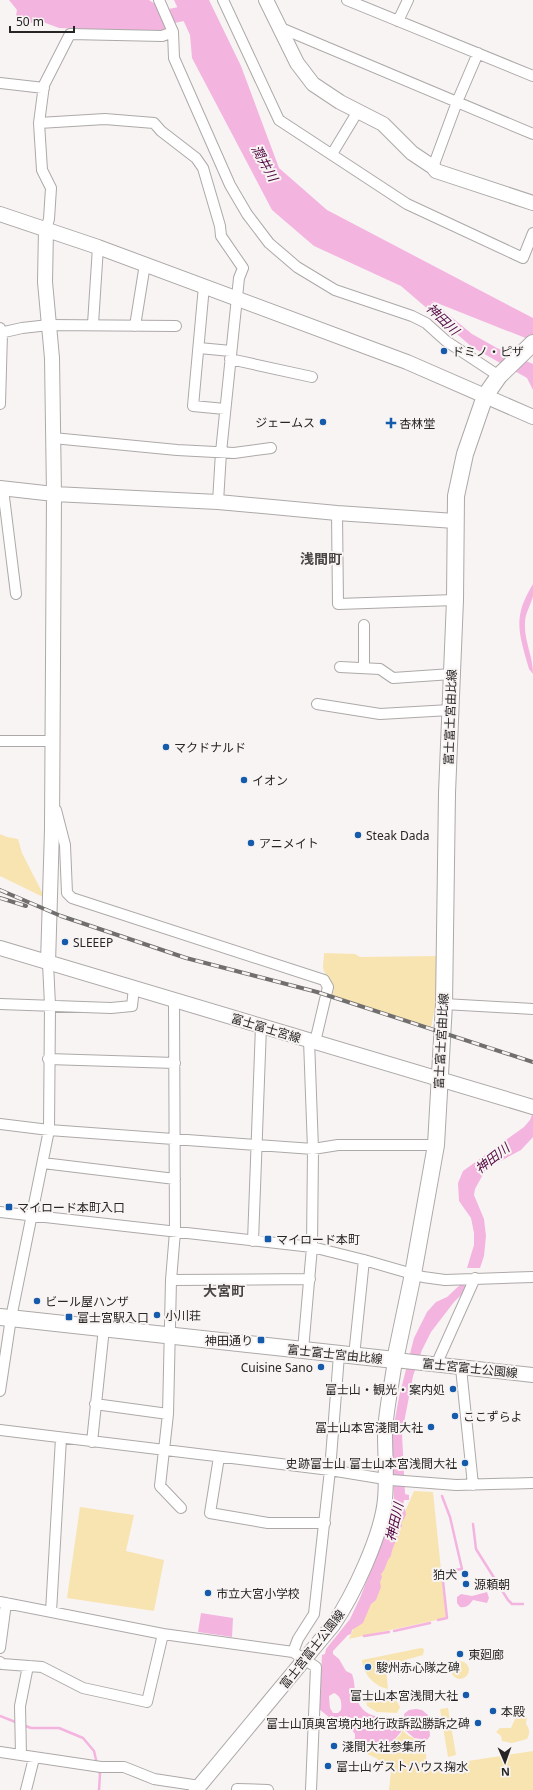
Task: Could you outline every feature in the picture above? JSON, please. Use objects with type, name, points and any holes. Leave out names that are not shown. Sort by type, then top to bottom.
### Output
[{"type":"main road","name":"富士富士宮由比線","points":[[5,1317],[408,1362],[413,1274],[436,1145],[444,1004],[447,793],[455,600],[456,496],[460,473],[475,422],[485,396],[499,376],[533,343]]},
{"type":"street","points":[[223,0],[279,120],[406,204],[522,258],[533,233]]},
{"type":"street","points":[[266,0],[297,63],[313,84],[340,102],[383,124],[412,153],[433,167],[436,171],[533,203]]},
{"type":"street","points":[[347,0],[533,76]]},
{"type":"street","points":[[398,21],[408,0]]},
{"type":"street","points":[[160,1],[173,32],[174,58],[230,185],[247,214],[269,243],[297,267],[336,290],[412,316],[426,323],[446,341],[499,376]]},
{"type":"street","points":[[281,28],[533,134]]},
{"type":"street","points":[[0,1391],[5,1317],[31,1215],[49,1130],[48,1059],[50,1005],[48,963],[52,796],[54,494],[52,358],[45,282],[46,229],[49,219],[51,188],[42,170],[39,123],[44,85],[70,34],[162,36],[173,32]]},
{"type":"street","points":[[433,167],[457,102],[478,53]]},
{"type":"street","points":[[0,83],[44,88]]},
{"type":"street","points":[[332,154],[358,111]]},
{"type":"street","points":[[39,123],[105,119],[154,123],[160,131],[196,158],[203,168],[220,226],[221,236],[242,268],[239,278],[225,409],[218,502]]},
{"type":"street","points":[[0,218],[0,214],[46,229],[238,298],[407,362],[533,417]]},
{"type":"street","points":[[93,324],[98,247]]},
{"type":"street","points":[[135,326],[145,264]]},
{"type":"street","points":[[204,286],[193,406],[225,409]]},
{"type":"street","points":[[0,404],[1,331],[49,325],[93,324],[176,326]]},
{"type":"street","points":[[199,348],[312,377]]},
{"type":"street","points":[[53,438],[177,450],[234,453],[271,448]]},
{"type":"street","points":[[16,594],[2,489],[54,494],[218,502],[337,513],[455,521]]},
{"type":"street","points":[[337,513],[338,604],[455,600]]},
{"type":"street","points":[[364,625],[364,668]]},
{"type":"street","points":[[340,667],[380,669],[394,678],[452,674]]},
{"type":"street","points":[[317,704],[380,714],[450,710]]},
{"type":"street","points":[[0,741],[52,741]]},
{"type":"street","points":[[52,796],[65,845],[67,892],[72,898],[324,980],[328,987],[312,1041],[312,1247],[303,1350]]},
{"type":"street","name":"富士富士宮線","points":[[0,948],[532,1107]]},
{"type":"street","points":[[0,1004],[111,1008],[132,1006],[134,988]]},
{"type":"street","points":[[174,1000],[175,1232],[171,1280],[168,1414],[160,1486],[181,1508]]},
{"type":"street","points":[[444,1004],[533,1009]]},
{"type":"street","points":[[253,1241],[261,1026]]},
{"type":"street","points":[[48,1059],[175,1063]]},
{"type":"street","points":[[0,1124],[49,1130],[312,1149],[338,1144],[436,1145]]},
{"type":"street","points":[[43,1163],[175,1179]]},
{"type":"street","points":[[0,1212],[312,1247],[413,1274],[445,1280],[533,1277]]},
{"type":"street","points":[[299,1656],[298,1638],[314,1614],[330,1470],[347,1356],[364,1260]]},
{"type":"street","points":[[436,1365],[475,1278]]},
{"type":"street","points":[[171,1280],[310,1280]]},
{"type":"street","points":[[92,1442],[104,1328]]},
{"type":"street","name":"富士宮富士公園線","points":[[198,1788],[299,1656],[333,1625],[344,1609],[357,1582],[381,1520],[388,1479],[385,1430],[408,1362],[533,1375]]},
{"type":"street","points":[[461,1368],[473,1485]]},
{"type":"street","points":[[95,1404],[168,1414]]},
{"type":"street","points":[[0,1430],[330,1470],[407,1481],[473,1485],[533,1483]]},
{"type":"street","points":[[51,1612],[61,1438]]},
{"type":"street","points":[[219,1457],[210,1513],[268,1523],[325,1523]]},
{"type":"street","points":[[0,1648],[3,1603],[163,1634],[299,1656],[316,1667],[311,1790]]},
{"type":"street","points":[[0,1662],[2,1664],[42,1667],[83,1688],[147,1702],[163,1634]]},
{"type":"street","points":[[21,1755],[20,1706],[28,1666]]},
{"type":"street","points":[[0,1752],[101,1767],[124,1767],[154,1778],[198,1788]]},
{"type":"street","points":[[26,1790],[34,1758]]},
{"type":"street","points":[[237,1789],[268,1790]]},
{"type":"shaded area","points":[[0,834],[18,839],[22,853],[45,898],[0,876]]},
{"type":"shaded area","points":[[324,953],[355,954],[360,957],[438,956],[436,1002],[431,1028],[332,997],[333,986],[324,972],[323,967]]},
{"type":"shaded area","points":[[414,1491],[433,1492],[446,1618],[349,1639]]},
{"type":"shaded area","points":[[80,1507],[134,1515],[126,1551],[164,1560],[154,1611],[67,1598]]},
{"type":"shaded area","points":[[421,1648],[424,1649],[423,1655],[405,1660],[386,1669],[388,1689],[378,1685],[370,1679],[363,1665],[362,1660]]},
{"type":"shaded area","points":[[456,1661],[464,1661],[469,1666],[467,1677],[464,1679],[456,1679],[451,1674],[451,1666]]},
{"type":"shaded area","points":[[376,1691],[396,1700],[400,1707],[397,1713],[377,1712],[367,1706],[365,1695]]},
{"type":"shaded area","points":[[448,1708],[456,1755],[448,1757],[440,1709]]},
{"type":"shaded area","points":[[517,1714],[523,1714],[527,1717],[526,1724],[529,1735],[527,1739],[512,1743],[502,1741],[501,1736],[496,1732],[500,1728],[511,1728]]},
{"type":"shaded area","points":[[402,1730],[409,1736],[425,1744],[427,1764],[433,1770],[444,1770],[455,1763],[533,1751],[533,1790],[389,1790],[391,1771],[376,1758],[367,1754],[365,1749],[367,1746],[393,1746],[394,1741],[401,1734]]},
{"type":"water","points":[[9,0],[149,0],[158,6],[173,32],[59,28],[35,19],[32,23],[16,16],[17,10]]},
{"type":"water","name":"神田川","points":[[174,0],[209,0],[241,66],[279,168],[327,210],[533,318],[533,341],[432,301],[472,334],[497,348],[533,364],[533,390],[527,378],[472,347],[401,286],[314,246],[272,210],[192,58],[190,35]]},
{"type":"water","points":[[533,584],[533,596],[526,616],[525,630],[532,661],[533,674],[529,669],[525,656],[519,626],[522,607]]},
{"type":"water","name":"神田川","points":[[533,1112],[533,1137],[521,1150],[486,1169],[475,1189],[474,1195],[484,1219],[486,1236],[484,1256],[480,1268],[467,1268],[474,1245],[474,1233],[471,1218],[459,1201],[458,1183],[463,1171],[524,1127],[530,1120]]},
{"type":"water","name":"神田川","points":[[461,1284],[465,1286],[465,1291],[454,1302],[431,1332],[422,1350],[413,1376],[402,1433],[405,1494],[409,1495],[409,1500],[404,1500],[403,1505],[406,1512],[401,1523],[402,1526],[399,1530],[391,1556],[381,1574],[381,1587],[376,1600],[371,1604],[363,1623],[352,1630],[351,1634],[348,1635],[333,1651],[333,1654],[339,1659],[346,1671],[352,1674],[358,1703],[362,1708],[366,1712],[377,1717],[397,1718],[400,1723],[401,1732],[394,1740],[393,1746],[354,1746],[352,1742],[355,1738],[355,1734],[347,1724],[343,1724],[340,1728],[332,1728],[330,1718],[319,1709],[322,1655],[325,1654],[326,1649],[350,1619],[360,1598],[391,1519],[394,1501],[392,1436],[399,1397],[414,1338],[427,1312],[436,1302],[447,1297]],"holes":[[[334,1693],[338,1696],[341,1704],[341,1710],[338,1713],[333,1713],[330,1708],[329,1696]]]},
{"type":"water","points":[[487,1592],[489,1598],[487,1603],[473,1600],[468,1606],[460,1607],[457,1603],[457,1597],[461,1594],[472,1596]]},
{"type":"water","points":[[201,1613],[233,1618],[232,1637],[198,1632]]},
{"type":"water","points":[[409,1710],[422,1710],[428,1715],[430,1736],[427,1740],[414,1738],[405,1730],[404,1714]]},
{"type":"waterway","name":"潤井川","points":[[152,20],[196,11],[198,16]]},
{"type":"waterway","points":[[438,1620],[447,1618],[442,1572],[462,1569],[450,1517],[442,1496]]},
{"type":"waterway","points":[[473,1524],[476,1549],[508,1600],[512,1604],[523,1604]]},
{"type":"waterway","points":[[394,1631],[430,1623]]},
{"type":"waterway","points":[[364,1636],[389,1632]]},
{"type":"waterway","points":[[0,1716],[18,1723]]},
{"type":"waterway","points":[[23,1725],[31,1728],[59,1728],[83,1738],[94,1751],[97,1764]]},
{"type":"waterway","points":[[98,1769],[100,1774],[99,1790]]},
{"type":"railway","points":[[0,890],[61,916],[186,958],[317,992],[533,1062]]},
{"type":"railway","points":[[0,898],[26,906]]},
{"type":"place","name":"ドミノ・ピザ","points":[[444,351]]},
{"type":"place","name":"ジェームス","points":[[323,422]]},
{"type":"place","name":"杏林堂","points":[[391,423]]},
{"type":"place","name":"マクドナルド","points":[[166,747]]},
{"type":"place","name":"イオン","points":[[244,780]]},
{"type":"place","name":"Steak Dada","points":[[358,835]]},
{"type":"place","name":"アニメイト","points":[[251,843]]},
{"type":"place","name":"SLEEEP","points":[[65,942]]},
{"type":"place","name":"マイロード本町入口","points":[[9,1207]]},
{"type":"place","name":"マイロード本町","points":[[268,1239]]},
{"type":"place","name":"ビール屋ハンザ","points":[[37,1301]]},
{"type":"place","name":"小川荘","points":[[157,1315]]},
{"type":"place","name":"富士宮駅入口","points":[[69,1317]]},
{"type":"place","name":"神田通り","points":[[261,1340]]},
{"type":"place","name":"Cuisine Sano","points":[[321,1367]]},
{"type":"place","name":"富士山・観光・案内処","points":[[453,1389]]},
{"type":"place","name":"ここずらよ","points":[[455,1416]]},
{"type":"place","name":"冨士山本宮淺間大社","points":[[431,1427]]},
{"type":"place","name":"史跡富士山 富士山本宮浅間大社","points":[[465,1463]]},
{"type":"place","name":"狛犬","points":[[465,1574]]},
{"type":"place","name":"源頼朝","points":[[466,1584]]},
{"type":"place","name":"市立大宮小学校","points":[[208,1593]]},
{"type":"place","name":"東廻廊","points":[[460,1654]]},
{"type":"place","name":"駿州赤心隊之碑","points":[[368,1667]]},
{"type":"place","name":"富士山本宮浅間大社","points":[[466,1695]]},
{"type":"place","name":"本殿","points":[[493,1711]]},
{"type":"place","name":"富士山頂奥宮境内地行政訴訟勝訴之碑","points":[[478,1723]]},
{"type":"place","name":"淺間大社参集所","points":[[334,1746]]},
{"type":"place","name":"富士山ゲストハウス掬水","points":[[328,1766]]},
{"type":"district","name":"浅間町","points":[[321,558]]},
{"type":"district","name":"大宮町","points":[[224,1290]]}]
